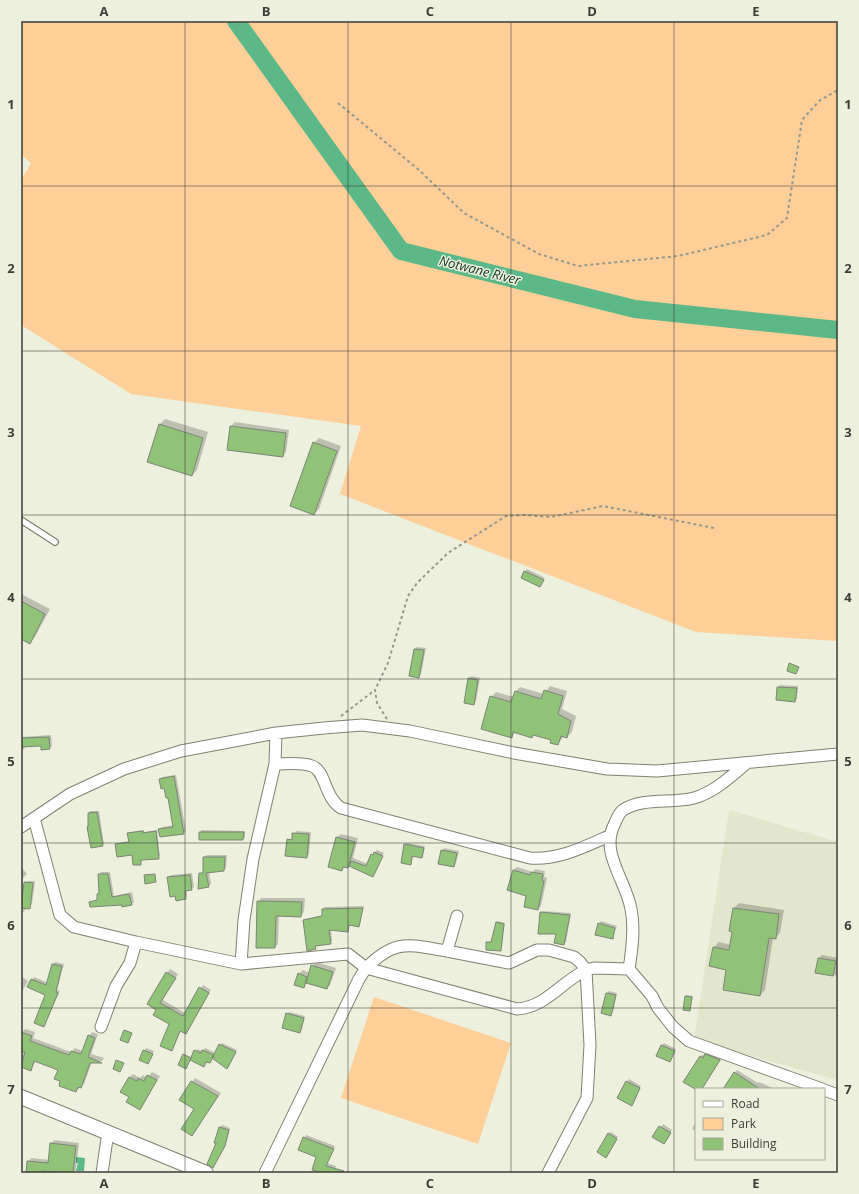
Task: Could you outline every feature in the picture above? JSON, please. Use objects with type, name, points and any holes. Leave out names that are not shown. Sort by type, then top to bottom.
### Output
[{"type":"street","points":[[21,827],[70,794],[124,769],[181,751],[276,734],[324,728],[362,725],[398,730],[514,753],[607,769],[657,771],[838,754]]},
{"type":"street","points":[[241,964],[244,920],[253,859],[275,764],[276,734]]},
{"type":"street","points":[[629,969],[632,947],[632,910],[628,896],[616,868],[609,836],[620,812],[630,806],[638,804],[695,798],[725,782],[747,763]]},
{"type":"street","points":[[275,764],[305,764],[314,767],[322,775],[332,801],[341,808],[530,858],[541,859],[555,857],[609,836]]},
{"type":"street","points":[[34,818],[60,915],[64,921],[74,927],[136,942],[241,964],[348,954],[366,968],[517,1009],[528,1008],[542,1002],[586,970],[594,968],[629,969],[652,996],[658,1008],[673,1027],[689,1041],[820,1088]]},
{"type":"street","points":[[447,951],[457,916]]},
{"type":"street","points":[[101,1027],[116,986],[130,963],[136,942]]},
{"type":"street","points":[[265,1173],[359,979],[366,968],[381,954],[396,946],[410,945],[509,964],[537,950],[550,950],[574,957],[586,970],[590,1045],[587,1098],[548,1173]]},
{"type":"street","points":[[825,1090],[838,1095]]},
{"type":"street","points":[[21,1097],[206,1173]]},
{"type":"street","points":[[102,1173],[108,1132]]},
{"type":"lane","points":[[21,520],[55,542]]},
{"type":"path","points":[[338,103],[419,170],[464,212],[539,254],[578,266],[678,256],[767,235],[787,218],[802,120],[819,101],[838,90]]},
{"type":"path","points":[[324,728],[375,690],[388,663],[408,596],[417,583],[448,553],[506,516],[524,515],[551,517],[603,506],[714,528]]},
{"type":"path","points":[[375,690],[377,703],[387,718],[398,730]]},
{"type":"shaded area","points":[[729,810],[838,842],[838,1080],[694,1040]]},
{"type":"shaded area","points":[[76,1157],[85,1158],[84,1171],[76,1171],[78,1163],[76,1163]]},
{"type":"green space","points":[[21,21],[838,21],[838,641],[696,632],[340,494],[361,426],[131,394],[21,325],[21,180],[31,163],[21,155]]},
{"type":"green space","points":[[374,997],[511,1043],[478,1144],[341,1098]]},
{"type":"building","points":[[159,424],[203,438],[192,476],[147,462]]},
{"type":"building","points":[[230,426],[286,433],[283,457],[227,450]]},
{"type":"building","points":[[313,442],[337,451],[314,515],[290,506]]},
{"type":"building","points":[[524,571],[544,580],[540,587],[521,578]]},
{"type":"building","points":[[21,601],[45,614],[30,644],[21,639]]},
{"type":"building","points":[[414,649],[424,650],[419,678],[409,676]]},
{"type":"building","points":[[789,663],[799,667],[796,674],[787,671]]},
{"type":"building","points":[[468,678],[478,680],[474,705],[464,703]]},
{"type":"building","points":[[777,687],[797,688],[795,702],[776,700]]},
{"type":"building","points":[[544,690],[563,696],[558,714],[571,721],[567,738],[561,736],[558,745],[550,743],[551,740],[533,735],[532,738],[513,732],[512,738],[481,729],[490,696],[511,702],[515,691],[541,699]]},
{"type":"building","points":[[49,737],[50,749],[41,750],[41,746],[21,747],[21,738]]},
{"type":"building","points":[[174,776],[184,834],[160,837],[158,829],[173,827],[168,798],[166,798],[164,788],[161,789],[159,779]]},
{"type":"building","points":[[97,812],[103,846],[91,848],[87,827],[88,813]]},
{"type":"building","points":[[143,831],[143,833],[156,831],[159,859],[141,860],[141,865],[133,865],[132,855],[117,857],[115,844],[129,842],[127,833]]},
{"type":"building","points":[[199,832],[244,832],[243,840],[199,840]]},
{"type":"building","points":[[292,833],[309,834],[307,858],[285,856],[287,839],[292,840]]},
{"type":"building","points":[[336,837],[355,842],[348,868],[343,867],[342,871],[328,867]]},
{"type":"building","points":[[404,844],[424,848],[422,858],[412,856],[411,865],[401,863]]},
{"type":"building","points":[[441,850],[457,853],[454,867],[438,864]]},
{"type":"building","points":[[374,852],[383,856],[373,877],[349,866],[351,861],[366,866],[371,854],[373,855]]},
{"type":"building","points":[[203,857],[225,857],[224,871],[206,873],[209,887],[198,889],[199,873],[203,873]]},
{"type":"building","points":[[513,870],[530,875],[531,872],[543,874],[542,880],[544,881],[538,910],[524,907],[526,896],[507,890]]},
{"type":"building","points":[[98,874],[108,874],[112,897],[129,894],[132,905],[122,907],[122,905],[90,907],[89,902],[97,900],[97,894],[99,893]]},
{"type":"building","points":[[155,874],[156,882],[145,884],[144,875]]},
{"type":"building","points":[[190,875],[192,890],[185,891],[186,899],[176,901],[175,896],[170,897],[167,877]]},
{"type":"building","points":[[24,882],[33,883],[30,909],[21,908]]},
{"type":"building","points":[[257,901],[302,902],[301,917],[276,916],[275,948],[256,948]]},
{"type":"building","points":[[363,908],[359,927],[349,925],[348,932],[329,930],[331,944],[315,946],[316,949],[307,951],[303,920],[322,916],[322,909]]},
{"type":"building","points":[[733,908],[779,914],[776,939],[769,938],[760,996],[723,990],[726,970],[709,966],[713,947],[729,950],[732,932],[729,931]]},
{"type":"building","points":[[540,912],[570,915],[564,945],[554,943],[556,934],[538,934]]},
{"type":"building","points":[[496,922],[504,924],[501,951],[486,950],[486,942],[491,942]]},
{"type":"building","points":[[598,923],[615,928],[613,939],[595,935]]},
{"type":"building","points":[[818,958],[836,961],[833,976],[815,973]]},
{"type":"building","points":[[52,964],[62,966],[56,992],[58,993],[44,1027],[34,1023],[45,995],[27,987],[31,979],[46,985]]},
{"type":"building","points":[[311,965],[333,972],[327,989],[306,983]]},
{"type":"building","points":[[166,972],[176,978],[160,1003],[183,1016],[199,987],[209,993],[186,1034],[180,1031],[172,1051],[160,1046],[169,1024],[153,1015],[156,1010],[147,1004]]},
{"type":"building","points":[[298,973],[307,977],[304,988],[294,985]]},
{"type":"building","points":[[606,993],[616,995],[611,1016],[601,1013]]},
{"type":"building","points":[[685,996],[692,997],[690,1011],[683,1010]]},
{"type":"building","points":[[286,1013],[304,1018],[300,1033],[282,1028]]},
{"type":"building","points":[[124,1030],[132,1033],[128,1043],[120,1040]]},
{"type":"building","points":[[21,1032],[32,1036],[30,1041],[69,1055],[71,1051],[81,1054],[88,1035],[95,1038],[88,1057],[102,1063],[90,1063],[81,1088],[78,1087],[76,1092],[59,1086],[60,1081],[54,1079],[58,1070],[34,1061],[31,1071],[21,1067],[25,1052],[21,1051]]},
{"type":"building","points":[[219,1044],[236,1052],[227,1069],[212,1058]]},
{"type":"building","points":[[661,1045],[675,1051],[670,1062],[656,1056]]},
{"type":"building","points":[[143,1050],[153,1054],[148,1064],[139,1060]]},
{"type":"building","points":[[194,1050],[201,1053],[202,1050],[214,1055],[210,1063],[206,1062],[204,1067],[190,1060]]},
{"type":"building","points":[[183,1054],[191,1058],[186,1069],[178,1065]]},
{"type":"building","points":[[705,1054],[720,1060],[703,1088],[695,1089],[683,1082],[700,1056],[703,1058]]},
{"type":"building","points":[[116,1060],[124,1063],[120,1072],[113,1069]]},
{"type":"building","points":[[734,1072],[758,1088],[724,1088]]},
{"type":"building","points":[[147,1075],[157,1080],[140,1110],[126,1102],[129,1097],[120,1092],[129,1077],[137,1081],[138,1078],[144,1081]]},
{"type":"building","points":[[191,1081],[218,1096],[192,1136],[181,1129],[194,1109],[179,1100]]},
{"type":"building","points":[[626,1081],[640,1088],[632,1106],[617,1098]]},
{"type":"building","points":[[659,1126],[671,1133],[664,1144],[652,1137]]},
{"type":"building","points":[[219,1127],[229,1130],[225,1146],[213,1168],[207,1164],[216,1143],[214,1143]]},
{"type":"building","points":[[608,1133],[617,1139],[606,1158],[597,1152]]},
{"type":"building","points":[[303,1137],[334,1149],[326,1166],[344,1171],[343,1173],[317,1173],[317,1171],[312,1170],[316,1157],[298,1150]]},
{"type":"building","points":[[50,1143],[76,1146],[73,1173],[42,1171],[42,1173],[26,1173],[27,1161],[48,1163]]},
{"type":"waterway","name":"Notwane River","points":[[236,21],[401,251],[635,309],[838,330]]}]
